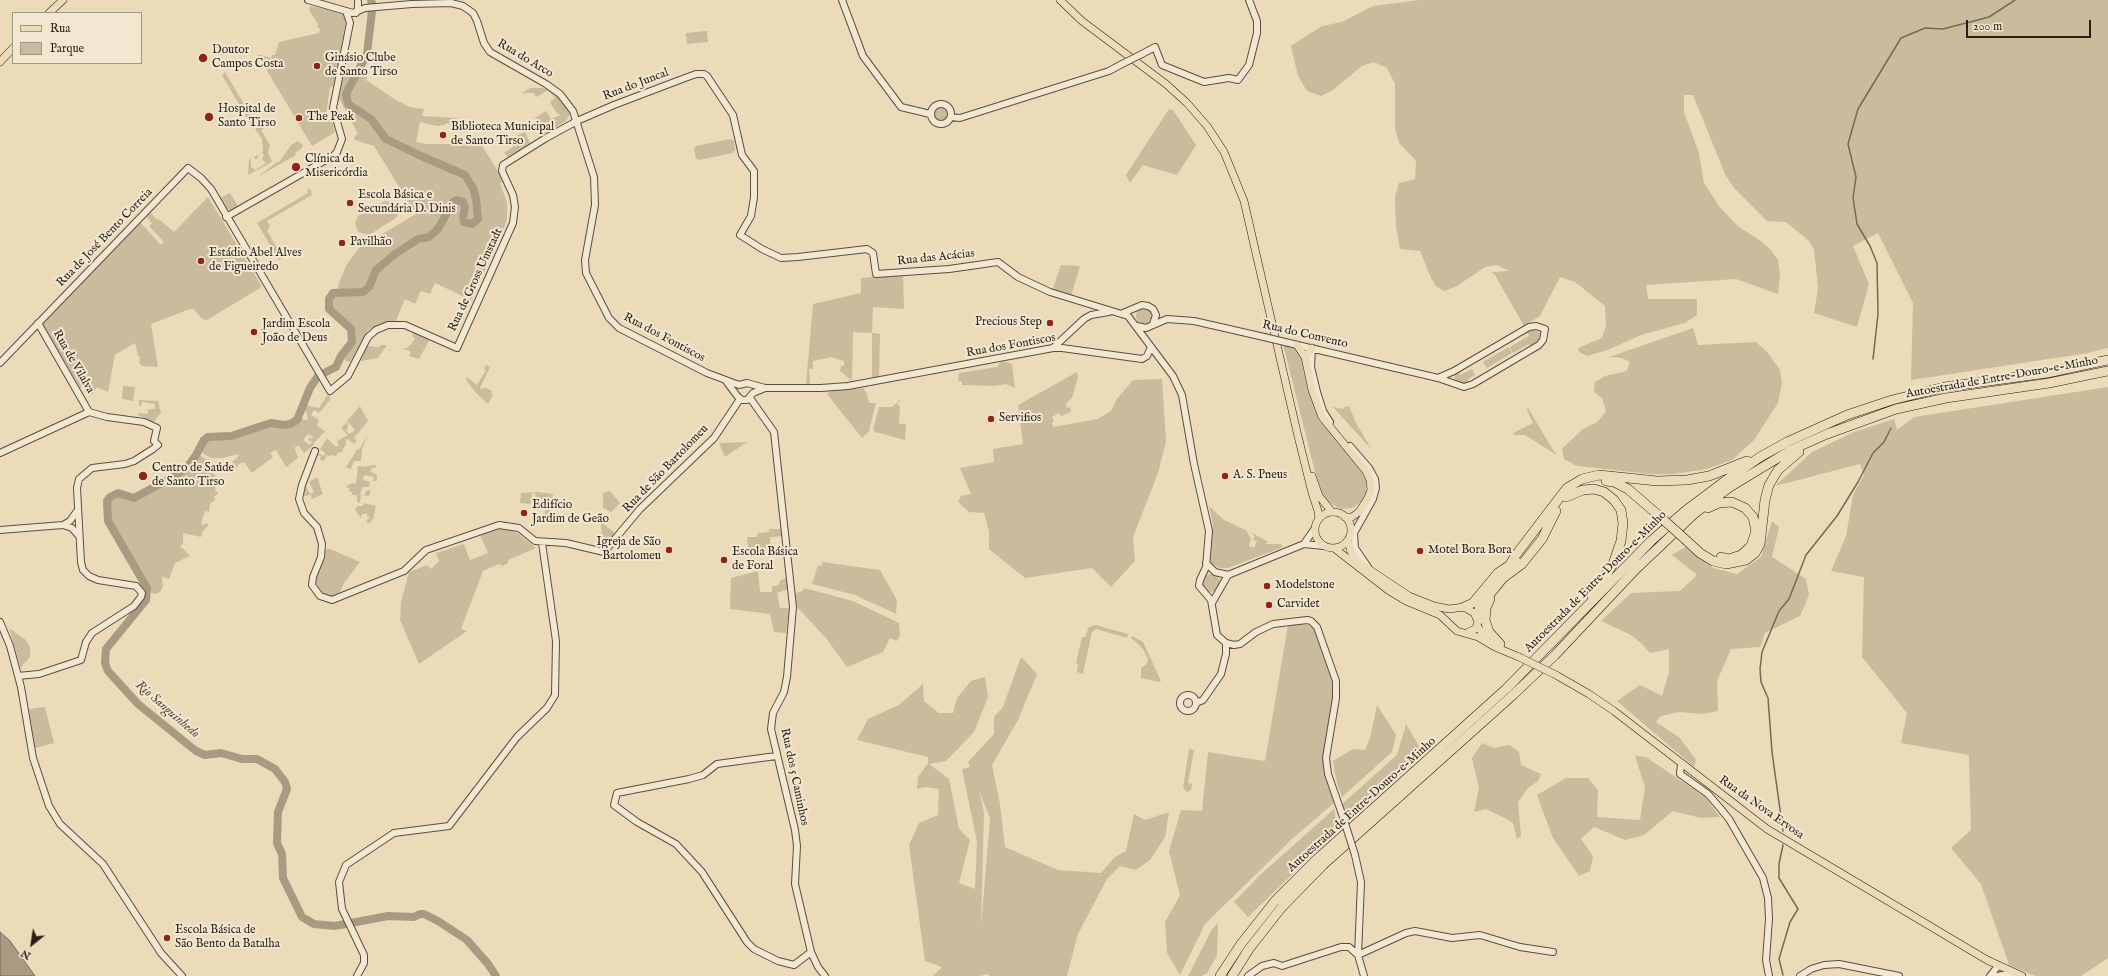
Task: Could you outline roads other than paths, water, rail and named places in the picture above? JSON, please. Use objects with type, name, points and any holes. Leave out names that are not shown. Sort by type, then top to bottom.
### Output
[{"type":"highway","name":"Autoestrada de Entre-Douro-e-Minho","points":[[1220,976],[1241,944],[1280,895],[1317,859],[1484,710],[1569,627],[1651,541],[1680,516],[1760,457],[1823,425],[1892,400],[1945,387],[2047,373],[2108,360]]},
{"type":"highway","name":"Autoestrada de Entre-Douro-e-Minho","points":[[1232,976],[1249,949],[1282,907],[1324,865],[1513,695],[1555,655],[1636,569],[1694,514],[1764,466],[1791,450],[1827,434],[1896,409],[1946,398],[2049,383],[2108,371]]},
{"type":"highway","points":[[1688,539],[1700,553],[1713,561],[1726,564],[1746,560],[1755,553],[1760,544],[1765,500],[1769,485],[1778,470],[1791,457],[1827,434]]},
{"type":"highway","points":[[1459,608],[1473,603],[1498,573],[1513,566],[1538,533],[1547,514],[1567,488],[1582,479],[1599,475],[1657,481],[1687,480],[1709,476],[1760,457]]},
{"type":"highway","points":[[1614,477],[1630,486],[1688,539],[1703,550],[1717,557],[1729,559],[1741,555],[1751,546],[1756,531],[1753,517],[1745,508],[1732,502],[1719,503],[1694,514]]},
{"type":"highway","points":[[1477,621],[1480,606],[1513,566],[1545,531],[1553,514],[1574,489],[1587,482],[1601,480],[1614,482],[1628,489],[1659,513]]},
{"type":"highway","points":[[1566,497],[1583,490],[1594,489],[1604,492],[1614,500],[1620,510],[1623,522],[1621,541],[1613,564],[1598,588],[1569,627]]},
{"type":"highway","points":[[1500,644],[1489,632],[1485,620],[1486,608],[1503,578]]},
{"type":"main road","points":[[50,12],[62,0]]},
{"type":"main road","points":[[1060,0],[1082,21],[1166,84],[1187,103],[1207,126],[1224,152],[1244,201],[1308,481],[1318,511],[1319,519],[1315,528],[1317,538],[1324,546],[1334,548],[1388,590],[1406,601],[1440,615],[1457,631],[1467,633],[1475,629],[1477,621],[1459,608],[1443,608],[1421,602],[1378,576],[1356,558],[1348,541]]},
{"type":"main road","points":[[0,62],[12,49]]},
{"type":"main road","points":[[1292,407],[1316,491],[1322,502],[1332,512],[1345,517],[1352,517],[1359,512],[1368,498],[1370,480],[1366,471],[1322,417],[1312,390],[1305,357],[1297,344]]},
{"type":"main road","points":[[1305,357],[1312,348]]},
{"type":"main road","points":[[1319,519],[1332,512]]},
{"type":"main road","points":[[1334,548],[1344,545],[1348,541],[1351,528],[1345,517]]},
{"type":"main road","points":[[1450,624],[1449,615],[1459,608]]},
{"type":"main road","name":"Rua da Nova Ervosa","points":[[1477,621],[1484,635],[1519,657]]},
{"type":"main road","name":"Rua da Nova Ervosa","points":[[1467,633],[1556,675],[1614,710],[1681,764],[1767,829],[1987,960],[2019,975]]},
{"type":"street","points":[[308,0],[353,13],[365,8],[357,1]]},
{"type":"street","points":[[842,0],[863,56],[902,107],[930,114]]},
{"type":"street","points":[[950,117],[960,118],[1109,71],[1155,47],[1162,66],[1204,82],[1229,78],[1238,80],[1249,65],[1257,33],[1257,21],[1249,0]]},
{"type":"street","points":[[226,217],[334,156],[337,152],[342,139],[333,108],[350,23],[357,11],[357,1]]},
{"type":"street","name":"Rua do Arco","points":[[365,8],[450,3],[463,6],[473,13],[484,43],[490,52],[553,88],[567,102],[577,121]]},
{"type":"street","points":[[346,11],[350,23]]},
{"type":"street","name":"Rua do Juncal","points":[[577,121],[685,78],[696,74],[704,74],[707,76],[733,115],[742,155],[754,171],[754,197],[751,216],[740,235],[762,249],[781,258],[867,249],[874,253],[876,274]]},
{"type":"street","points":[[941,103],[951,111],[950,117],[945,124],[940,125],[931,118],[930,114],[937,104],[941,103]]},
{"type":"street","name":"Rua de Gross Umstadt","points":[[226,217],[329,388],[348,376],[368,337],[376,330],[388,325],[405,325],[457,348],[513,223],[515,215],[513,195],[502,171],[503,165],[546,138],[577,121]]},
{"type":"street","name":"Rua dos Fontiscos","points":[[577,121],[594,177],[595,191],[585,260],[586,273],[609,318],[619,328],[680,360],[725,380],[764,388],[848,386],[1053,348],[1142,359],[1147,356],[1151,348]]},
{"type":"street","name":"Rua de José Bento Correia","points":[[0,363],[188,168],[207,184],[226,217]]},
{"type":"street","name":"Rua das Acácias","points":[[876,274],[948,269],[998,262],[1018,277],[1050,292],[1113,311]]},
{"type":"street","points":[[1053,348],[1084,319],[1091,315],[1113,311],[1123,313],[1145,305],[1154,312],[1156,318],[1151,326],[1147,341]]},
{"type":"street","points":[[1135,309],[1132,315],[1135,324],[1142,328],[1151,326]]},
{"type":"street","name":"Rua do Convento","points":[[1154,312],[1167,319],[1211,323],[1438,378],[1461,387],[1473,384],[1539,345],[1543,340],[1545,329],[1536,326],[1529,327],[1454,371],[1438,378]]},
{"type":"street","points":[[1123,313],[1135,324],[1151,348],[1173,376],[1182,395],[1209,531],[1206,563],[1199,583],[1201,589],[1212,603],[1217,635],[1226,643],[1240,644],[1256,632],[1273,624],[1300,620],[1311,621],[1317,627],[1336,682],[1336,698],[1327,746],[1326,766],[1355,855],[1360,882],[1358,955],[1364,976]]},
{"type":"street","name":"Rua do Convento","points":[[1151,326],[1167,319]]},
{"type":"street","name":"Rua de Vilalva","points":[[38,323],[89,412]]},
{"type":"street","points":[[1312,348],[1313,359],[1311,367],[1323,411],[1337,432],[1369,468],[1375,478],[1376,488],[1373,499],[1354,533],[1355,548],[1359,556],[1378,576]]},
{"type":"street","points":[[1313,359],[1325,351]]},
{"type":"street","points":[[725,380],[738,396],[751,396],[764,388]]},
{"type":"street","name":"Rua de São Bartolomeu","points":[[542,543],[566,543],[604,552],[640,509],[714,438],[738,396],[739,384]]},
{"type":"street","name":"Rua dos 5 Caminhos","points":[[749,384],[751,396],[774,432],[793,607],[787,677],[784,692],[773,713],[771,729],[776,756],[795,830],[797,846],[795,884],[811,952],[825,976]]},
{"type":"street","points":[[0,453],[89,412],[107,417],[144,422],[157,428],[154,441],[158,445],[143,457],[125,464],[92,468],[82,475],[77,488],[77,511],[81,562],[84,570],[89,576],[98,580],[136,586],[142,593],[141,597],[134,606],[92,633],[86,642],[81,660],[39,674],[18,676]]},
{"type":"street","points":[[315,451],[302,485],[299,499],[304,513],[317,527],[320,535],[322,551],[313,577],[312,585],[315,592],[326,599],[332,600],[404,571],[426,550],[499,525],[518,528],[535,541],[542,543],[556,641],[555,695],[547,708],[517,737],[449,826],[394,833],[346,865],[339,882],[342,909],[364,955],[364,964],[357,976]]},
{"type":"street","points":[[0,530],[63,524],[70,521],[77,511]]},
{"type":"street","points":[[1351,528],[1354,523],[1362,517]]},
{"type":"street","points":[[63,524],[72,528],[79,536]]},
{"type":"street","points":[[1203,575],[1208,572],[1228,575],[1304,544],[1312,536],[1315,528]]},
{"type":"street","points":[[1304,544],[1324,546]]},
{"type":"street","points":[[1206,563],[1221,578],[1222,585]]},
{"type":"street","points":[[1212,603],[1228,575]]},
{"type":"street","points":[[1205,594],[1211,595],[1218,593]]},
{"type":"street","points":[[0,622],[10,646],[22,687],[33,758],[51,811],[60,824],[103,864],[161,954],[182,976]]},
{"type":"street","points":[[1196,704],[1203,700],[1221,674],[1226,654],[1226,643]]},
{"type":"street","points":[[776,756],[717,764],[703,775],[617,793],[616,808],[676,844],[702,872],[747,942],[754,949],[778,961],[794,965],[801,962],[815,960]]},
{"type":"street","points":[[1681,764],[1680,774],[1708,794],[1729,819],[1763,878],[1768,898],[1769,919],[1766,960],[1769,976]]},
{"type":"street","points":[[1358,955],[1406,933],[1415,931],[1452,938],[1480,935],[1520,947],[1553,952]]},
{"type":"street","points":[[1248,976],[1262,966],[1274,963],[1282,966],[1341,947],[1349,947],[1358,955]]},
{"type":"street","points":[[801,962],[811,952]]},
{"type":"street","points":[[1987,960],[1994,975]]},
{"type":"street","points":[[1800,976],[1811,969],[1824,965],[1839,964],[1899,976]]},
{"type":"street","points":[[1994,975],[1998,966]]},
{"type":"street","points":[[1994,975],[2019,975]]},
{"type":"waterway","name":"Rio Sanguinhedo","points":[[371,0],[372,4]]},
{"type":"waterway","points":[[1873,359],[1878,314],[1877,263],[1870,246],[1857,224],[1853,198],[1856,177],[1848,144],[1858,109],[1901,38],[1925,28],[1943,29],[1989,17],[2015,0]]},
{"type":"waterway","name":"Rio Sanguinhedo","points":[[372,11],[367,54],[346,94],[348,104],[371,119],[386,139],[465,175],[473,188],[476,199],[478,219],[472,224],[464,222],[463,217],[465,207],[463,202],[457,200],[453,202],[438,229],[429,237],[418,239],[395,254],[376,270],[369,287],[363,292],[333,293],[329,299],[329,309],[351,329],[352,342],[341,356],[336,367],[318,376],[310,388],[297,420],[290,424],[284,425],[271,423],[231,436],[208,437],[204,440],[188,466],[173,477],[134,498],[118,493],[110,497],[107,501],[108,521],[147,588],[146,600],[106,649],[105,663],[108,671],[138,704],[196,751],[205,755],[221,753],[242,759],[257,759],[275,769],[285,782],[287,789],[278,812],[277,843],[282,854],[283,878],[302,917],[314,924],[335,926],[388,916],[414,917],[424,914],[438,921],[467,940],[488,964],[496,976]]},
{"type":"waterway","points":[[1783,831],[1772,752],[1768,698],[1761,682],[1760,669],[1762,652],[1779,611],[1789,599],[1806,555],[1837,516],[1858,482],[1873,453],[1884,442],[1891,428]]},
{"type":"waterway","points":[[1783,845],[1779,864],[1779,878],[1798,909],[1790,922],[1779,959],[1783,975]]},
{"type":"place","name":"Doutor Campos Costa","points":[[203,58]]},
{"type":"place","name":"Ginásio Clube de Santo Tirso","points":[[317,66]]},
{"type":"place","name":"Hospital de Santo Tirso","points":[[209,117]]},
{"type":"place","name":"The Peak","points":[[299,118]]},
{"type":"place","name":"Biblioteca Municipal de Santo Tirso","points":[[443,135]]},
{"type":"place","name":"Clínica da Misericórdia","points":[[296,167]]},
{"type":"place","name":"Escola Básica e Secundária D. Dinis","points":[[350,203]]},
{"type":"place","name":"Pavilhão","points":[[342,243]]},
{"type":"place","name":"Estádio Abel Alves de Figueiredo","points":[[201,261]]},
{"type":"place","name":"Precious Step","points":[[1050,323]]},
{"type":"place","name":"Jardim Escola João de Deus","points":[[254,332]]},
{"type":"place","name":"Servifios","points":[[991,419]]},
{"type":"place","name":"Centro de Saúde de Santo Tirso","points":[[143,476]]},
{"type":"place","name":"A. S. Pneus","points":[[1225,476]]},
{"type":"place","name":"Edifício Jardim de Geão","points":[[524,513]]},
{"type":"place","name":"Igreja de São Bartolomeu","points":[[669,550]]},
{"type":"place","name":"Motel Bora Bora","points":[[1420,551]]},
{"type":"place","name":"Escola Básica de Foral","points":[[724,560]]},
{"type":"place","name":"Modelstone","points":[[1267,586]]},
{"type":"place","name":"Carvidet","points":[[1269,605]]},
{"type":"place","name":"Escola Básica de São Bento da Batalha","points":[[167,938]]}]
